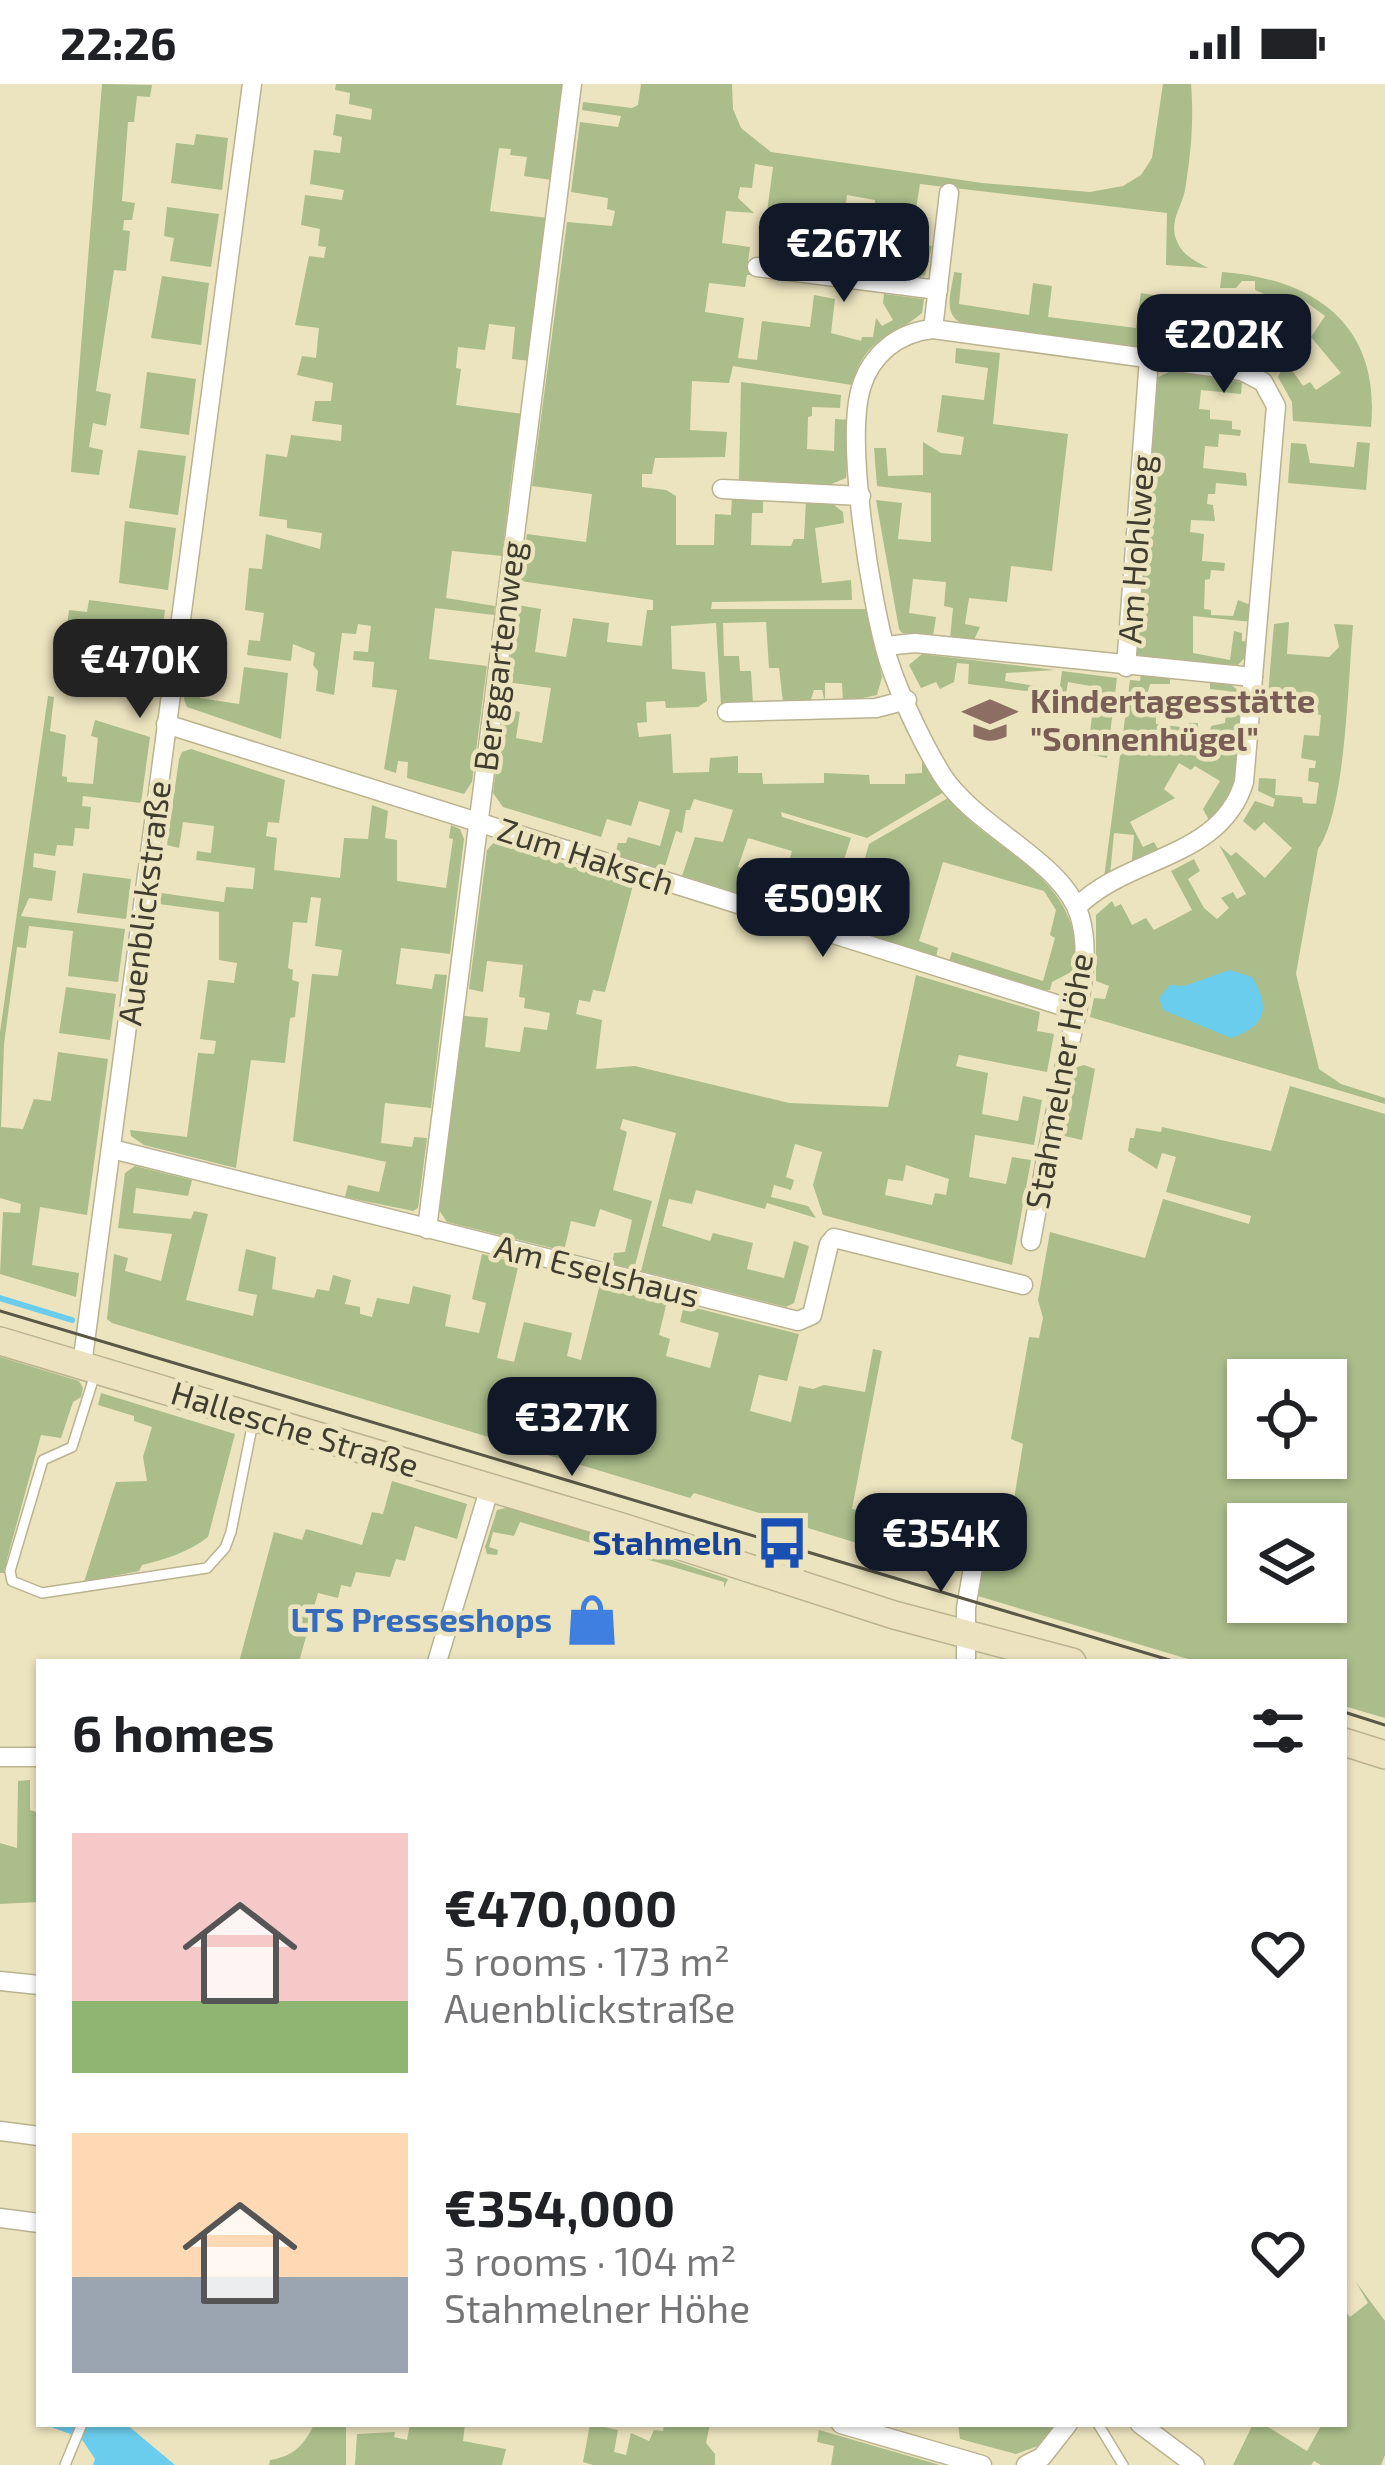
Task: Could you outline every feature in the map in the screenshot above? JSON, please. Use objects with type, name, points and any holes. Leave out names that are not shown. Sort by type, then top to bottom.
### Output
[{"type":"street","name":"Auenblickstraße","points":[[89,1368],[166,724],[253,84]]},
{"type":"street","name":"Berggartenweg","points":[[427,1228],[572,84]]},
{"type":"street","points":[[949,193],[933,328],[1253,375],[1272,394],[1276,406],[1244,782],[1238,803],[1212,833],[1097,891],[1077,907]]},
{"type":"street","points":[[757,267],[938,290]]},
{"type":"street","name":"Stahmelner Höhe","points":[[933,328],[913,331],[892,344],[876,357],[867,374],[858,410],[861,496],[885,646],[940,771],[988,826],[1051,873],[1077,907],[1083,929],[1084,965],[1031,1240]]},
{"type":"street","name":"Am Hohlweg","points":[[1126,667],[1149,359]]},
{"type":"street","points":[[722,489],[861,496]]},
{"type":"street","name":"Am Hohlweg","points":[[885,646],[914,644],[1253,677]]},
{"type":"street","points":[[727,712],[876,708],[907,700]]},
{"type":"street","name":"Zum Haksch","points":[[166,724],[1076,1010]]},
{"type":"street","name":"Am Eselshaus","points":[[112,1149],[798,1321],[812,1316],[834,1238],[1023,1285]]},
{"type":"street","name":"Hallesche Straße","points":[[0,1341],[490,1487],[874,1610],[966,1648],[1049,1659]]},
{"type":"street","points":[[438,1659],[490,1487]]},
{"type":"street","points":[[966,1648],[974,1562]]},
{"type":"street","points":[[1347,1743],[1385,1755]]},
{"type":"street","points":[[0,1757],[36,1757]]},
{"type":"street","points":[[0,1982],[36,1985]]},
{"type":"street","points":[[0,2131],[36,2136]]},
{"type":"street","points":[[0,2218],[36,2223]]},
{"type":"street","points":[[851,2427],[982,2465]]},
{"type":"street","points":[[1026,2465],[1042,2457],[1066,2427]]},
{"type":"street","points":[[1144,2427],[1195,2465]]},
{"type":"lane","points":[[89,1368],[72,1447],[43,1460],[10,1571],[12,1580],[42,1593],[207,1568],[225,1548],[231,1532],[255,1417]]},
{"type":"lane","points":[[65,2465],[80,2427]]},
{"type":"lane","points":[[1100,2427],[1123,2465]]},
{"type":"green space","points":[[102,84],[152,85],[150,97],[137,96],[134,122],[128,122],[122,201],[135,203],[132,220],[124,220],[123,230],[130,231],[126,271],[114,270],[96,391],[111,394],[106,426],[93,423],[89,447],[103,450],[99,475],[71,472]]},
{"type":"green space","points":[[336,84],[564,84],[552,180],[524,176],[527,157],[499,148],[490,211],[548,218],[531,361],[512,359],[515,327],[489,324],[485,350],[458,347],[456,368],[461,369],[456,405],[524,414],[502,556],[452,551],[446,598],[495,606],[494,615],[435,608],[429,659],[487,666],[472,782],[464,794],[407,778],[408,762],[398,761],[396,773],[384,769],[397,690],[372,687],[374,662],[353,660],[354,651],[368,652],[371,626],[358,624],[356,634],[342,633],[334,695],[316,691],[315,653],[293,644],[291,661],[247,655],[249,640],[260,641],[264,613],[245,610],[249,568],[262,569],[266,534],[320,549],[322,533],[287,528],[287,520],[259,516],[266,454],[287,457],[291,435],[341,441],[342,425],[312,421],[315,401],[331,401],[333,383],[297,375],[302,356],[316,358],[319,328],[295,325],[309,256],[324,258],[326,247],[318,246],[320,229],[301,225],[305,195],[342,200],[344,190],[310,184],[314,150],[340,153],[342,137],[333,135],[336,114],[371,120],[372,109],[349,104],[350,93],[335,90]]},
{"type":"green space","points":[[641,84],[732,84],[733,109],[741,128],[771,152],[982,183],[1090,192],[1123,186],[1141,175],[1152,158],[1163,84],[1191,84],[1189,163],[1174,230],[1184,252],[1208,268],[1166,265],[1167,213],[920,184],[916,209],[899,208],[895,241],[932,246],[925,275],[913,280],[840,270],[844,238],[871,240],[875,200],[847,195],[842,235],[824,233],[820,267],[790,264],[792,249],[809,251],[813,218],[786,215],[784,230],[765,227],[773,167],[755,164],[752,188],[740,187],[738,198],[754,213],[726,211],[722,243],[750,247],[753,275],[747,275],[745,287],[709,283],[705,312],[744,318],[738,358],[757,360],[762,321],[810,327],[814,295],[835,299],[831,333],[861,341],[873,337],[876,318],[882,326],[893,320],[883,303],[884,294],[924,299],[922,313],[864,357],[852,385],[733,366],[729,383],[692,381],[690,430],[727,432],[725,457],[655,458],[652,474],[642,474],[642,487],[676,496],[676,545],[714,545],[715,514],[731,515],[732,498],[763,499],[763,513],[752,513],[751,545],[791,546],[794,539],[804,539],[806,500],[829,501],[843,512],[844,523],[815,528],[822,583],[851,580],[852,600],[712,602],[711,609],[869,609],[882,677],[877,695],[843,702],[842,683],[825,683],[825,702],[822,690],[814,690],[810,702],[783,702],[779,668],[769,668],[766,622],[723,623],[724,656],[739,656],[740,671],[751,671],[753,704],[721,705],[716,623],[671,626],[672,669],[705,672],[707,701],[698,707],[666,708],[665,701],[646,702],[647,722],[637,723],[639,737],[671,734],[673,773],[709,772],[710,758],[738,756],[738,773],[762,773],[763,784],[824,783],[824,773],[869,775],[870,784],[905,784],[905,774],[922,773],[922,754],[944,792],[867,838],[781,812],[782,817],[851,838],[839,875],[809,866],[798,897],[829,908],[825,923],[776,905],[792,851],[748,838],[738,867],[753,872],[750,883],[764,888],[760,900],[682,876],[695,837],[723,842],[733,810],[694,799],[686,810],[682,833],[676,831],[664,870],[615,855],[618,843],[626,843],[628,837],[660,846],[670,810],[639,801],[631,826],[607,819],[601,837],[503,807],[493,793],[504,709],[520,712],[516,738],[542,743],[551,688],[507,682],[517,605],[541,609],[535,652],[566,657],[573,618],[609,623],[607,642],[642,646],[647,610],[653,610],[653,600],[520,581],[527,534],[586,542],[592,494],[532,486],[567,222],[612,226],[615,211],[607,209],[608,198],[571,192],[580,122],[618,127],[621,116],[582,110],[583,102],[632,108],[638,105]]},
{"type":"green space","points":[[196,134],[228,138],[222,190],[171,183],[176,143],[194,145]]},
{"type":"green space","points":[[167,207],[219,214],[211,267],[170,261],[174,238],[164,236]]},
{"type":"green space","points":[[954,272],[962,273],[959,304],[1029,315],[1033,283],[1052,286],[1048,317],[1136,328],[1141,293],[1153,295],[1146,348],[961,323],[950,307]]},
{"type":"green space","points":[[1222,272],[1286,285],[1336,314],[1365,361],[1371,427],[1293,421],[1292,402],[1278,377],[1286,361],[1303,386],[1310,382],[1316,390],[1341,373],[1311,337],[1325,316],[1299,297],[1293,306],[1255,290],[1255,281],[1220,288]]},
{"type":"green space","points":[[162,276],[209,283],[201,345],[151,338]]},
{"type":"green space","points":[[956,348],[1000,353],[993,424],[1068,434],[1052,571],[1011,566],[1007,602],[969,598],[965,624],[980,627],[973,642],[950,639],[953,608],[944,606],[946,582],[913,579],[909,613],[936,617],[933,636],[899,629],[876,500],[902,503],[898,539],[931,542],[931,493],[877,486],[874,448],[886,448],[888,476],[923,475],[923,442],[941,453],[961,455],[964,437],[937,432],[942,395],[984,400],[988,368],[955,363]]},
{"type":"green space","points":[[1171,371],[1242,382],[1241,394],[1201,390],[1199,409],[1210,410],[1210,419],[1232,421],[1232,429],[1241,430],[1240,436],[1219,434],[1218,447],[1205,446],[1203,468],[1246,473],[1247,486],[1216,483],[1207,504],[1213,505],[1215,521],[1191,520],[1190,532],[1204,534],[1202,561],[1225,563],[1224,571],[1211,570],[1210,579],[1205,580],[1204,609],[1211,610],[1211,615],[1233,616],[1238,600],[1253,606],[1252,622],[1193,616],[1193,653],[1230,660],[1234,631],[1242,633],[1242,641],[1249,642],[1249,653],[1238,665],[1135,659],[1156,378]]},
{"type":"green space","points":[[147,372],[196,379],[189,435],[140,428]]},
{"type":"green space","points":[[741,382],[841,395],[840,408],[812,407],[807,449],[834,451],[835,419],[850,420],[846,478],[829,485],[739,480]]},
{"type":"green space","points":[[1357,442],[1370,443],[1366,490],[1288,483],[1291,443],[1306,444],[1310,463],[1354,467]]},
{"type":"green space","points":[[138,450],[186,456],[178,515],[129,508]]},
{"type":"green space","points":[[125,521],[176,528],[168,590],[119,583]]},
{"type":"green space","points":[[89,600],[165,610],[153,700],[61,675],[69,610],[87,612]]},
{"type":"green space","points":[[1289,622],[1287,654],[1329,657],[1339,647],[1334,624],[1353,625],[1340,775],[1335,805],[1318,849],[1296,974],[1319,1069],[1341,1084],[1385,1098],[1385,1104],[1090,1017],[1094,998],[1105,999],[1109,986],[1096,981],[1096,915],[1112,901],[1115,907],[1121,904],[1132,925],[1146,918],[1154,930],[1192,910],[1171,871],[1194,859],[1200,871],[1188,879],[1204,908],[1217,919],[1229,908],[1221,898],[1233,892],[1237,899],[1246,894],[1219,845],[1231,856],[1236,852],[1265,878],[1292,848],[1264,822],[1255,831],[1243,821],[1255,801],[1273,807],[1275,799],[1258,791],[1259,778],[1276,779],[1275,795],[1302,797],[1303,803],[1316,804],[1319,783],[1308,781],[1309,768],[1315,768],[1316,761],[1301,758],[1304,735],[1319,736],[1321,715],[1310,713],[1310,701],[1283,699],[1282,706],[1267,705],[1274,624]]},
{"type":"green space","points":[[922,654],[1055,670],[1006,673],[1005,681],[1052,689],[1052,694],[968,684],[969,664],[957,663],[954,682],[940,689],[936,682],[921,688],[909,665]]},
{"type":"green space","points":[[244,667],[288,673],[281,739],[187,707],[188,670],[203,672],[200,698],[239,704]]},
{"type":"green space","points":[[1062,671],[1117,678],[1107,758],[1087,754],[1096,687],[1068,682],[1066,694],[1059,694]]},
{"type":"green space","points":[[1141,673],[1170,676],[1170,684],[1150,684],[1144,706],[1148,713],[1156,714],[1156,724],[1181,727],[1180,731],[1188,731],[1189,723],[1198,723],[1198,732],[1210,733],[1211,726],[1225,723],[1228,691],[1210,689],[1210,680],[1238,690],[1243,700],[1237,785],[1211,824],[1203,809],[1220,781],[1195,766],[1191,770],[1179,763],[1164,789],[1175,798],[1130,822],[1143,847],[1154,842],[1159,851],[1141,861],[1132,860],[1134,835],[1114,833],[1110,875],[1104,878],[1130,680],[1140,681]]},
{"type":"green space","points":[[48,696],[54,697],[50,731],[66,735],[62,776],[67,782],[93,784],[95,720],[150,737],[141,803],[83,796],[82,806],[91,807],[89,829],[75,828],[73,846],[57,845],[55,856],[34,853],[33,867],[56,871],[52,901],[29,898],[21,916],[125,929],[118,982],[68,976],[73,931],[29,926],[26,948],[17,947],[4,1044],[1,1127],[23,1129],[34,1099],[51,1101],[58,1052],[108,1059],[87,1215],[40,1207],[32,1265],[79,1273],[76,1297],[0,1274],[3,1212],[20,1213],[21,1204],[0,1198],[0,1032]]},
{"type":"green space","points":[[191,749],[285,780],[279,823],[268,822],[266,836],[277,838],[274,870],[340,878],[344,838],[368,839],[372,805],[388,811],[385,838],[397,840],[397,881],[446,888],[451,825],[460,829],[464,839],[450,954],[401,948],[396,984],[432,989],[435,974],[447,975],[431,1108],[385,1103],[381,1143],[412,1147],[414,1137],[427,1138],[418,1208],[413,1211],[345,1197],[348,1185],[379,1192],[386,1162],[293,1141],[312,974],[338,976],[342,950],[315,946],[321,898],[311,897],[307,923],[293,922],[288,968],[293,970],[292,980],[299,982],[285,1063],[251,1060],[236,1168],[144,1145],[131,1136],[130,1130],[187,1137],[198,1053],[214,1054],[216,1041],[200,1039],[208,980],[234,983],[237,963],[219,960],[219,912],[159,904],[161,893],[224,902],[226,887],[253,889],[255,868],[196,860],[197,851],[211,853],[214,826],[183,822],[179,848],[167,845],[179,759]]},
{"type":"green space","points":[[948,798],[1026,864],[1059,900],[1076,948],[1076,967],[1069,984],[1071,972],[1052,982],[1050,990],[1042,990],[949,961],[952,952],[1043,981],[1055,938],[1050,935],[1056,910],[1044,891],[943,862],[919,941],[938,948],[936,957],[845,928],[869,844]]},
{"type":"green space","points":[[494,842],[633,885],[605,992],[593,990],[590,1002],[579,1000],[576,1014],[602,1020],[596,1069],[635,1066],[789,1103],[888,1107],[916,975],[1040,1012],[1037,1031],[1054,1034],[1047,1072],[959,1055],[956,1066],[988,1073],[982,1114],[1018,1121],[1023,1096],[1042,1100],[1034,1145],[975,1135],[969,1177],[1006,1184],[1012,1157],[1031,1160],[1012,1265],[823,1215],[813,1185],[822,1152],[795,1144],[786,1177],[794,1180],[791,1190],[774,1185],[771,1197],[808,1206],[816,1218],[696,1190],[692,1204],[669,1199],[662,1226],[710,1241],[713,1233],[753,1243],[747,1269],[784,1278],[794,1241],[809,1246],[794,1303],[786,1307],[641,1271],[676,1133],[623,1119],[620,1129],[627,1132],[613,1190],[652,1201],[634,1269],[612,1264],[614,1253],[625,1252],[632,1220],[600,1209],[595,1227],[571,1221],[564,1251],[447,1222],[439,1210],[464,1016],[488,1018],[485,1047],[520,1052],[524,1027],[547,1030],[550,1013],[524,1008],[525,998],[519,997],[523,965],[487,961],[483,992],[469,989],[487,850]],"holes":[[[906,1165],[949,1179],[946,1195],[935,1193],[932,1205],[885,1195],[888,1179],[903,1181]]]},
{"type":"green space","points":[[83,873],[131,879],[126,919],[77,913]]},
{"type":"green space","points":[[66,987],[116,994],[110,1040],[59,1033]]},
{"type":"green space","points":[[1074,1068],[1095,1069],[1082,1140],[1060,1135]]},
{"type":"green space","points":[[1290,1086],[1385,1114],[1385,1718],[1347,1707],[1347,1659],[1188,1659],[978,1596],[990,1528],[1009,1530],[1023,1444],[1011,1439],[1029,1337],[1039,1338],[1043,1318],[1038,1300],[1050,1232],[1145,1258],[1163,1199],[1249,1224],[1251,1216],[1166,1192],[1176,1157],[1162,1153],[1157,1169],[1128,1151],[1136,1128],[1161,1132],[1162,1127],[1271,1151]]},
{"type":"green space","points":[[135,1166],[192,1180],[188,1196],[136,1188],[133,1213],[191,1219],[194,1211],[208,1214],[186,1300],[253,1316],[257,1295],[238,1291],[246,1249],[276,1257],[272,1289],[314,1298],[317,1289],[329,1291],[333,1275],[351,1280],[345,1304],[360,1307],[360,1314],[372,1317],[377,1298],[409,1304],[413,1286],[451,1295],[445,1326],[479,1333],[486,1303],[472,1299],[482,1254],[519,1263],[497,1358],[514,1362],[524,1322],[572,1333],[567,1356],[581,1360],[600,1284],[667,1301],[659,1335],[670,1339],[666,1356],[710,1368],[719,1333],[680,1322],[684,1305],[799,1334],[787,1381],[759,1375],[750,1411],[791,1422],[799,1386],[865,1392],[873,1349],[882,1351],[852,1509],[963,1531],[952,1529],[936,1538],[939,1544],[919,1555],[898,1549],[896,1555],[694,1493],[690,1498],[112,1323],[107,1319],[114,1254],[128,1258],[125,1271],[161,1281],[172,1234],[118,1228],[125,1173]]},
{"type":"green space","points":[[0,1357],[79,1381],[83,1388],[61,1438],[41,1435],[6,1573],[0,1573]]},
{"type":"green space","points":[[101,1393],[235,1434],[208,1537],[142,1565],[139,1571],[84,1582],[116,1482],[147,1481],[143,1457],[152,1427],[98,1405]]},
{"type":"green space","points":[[392,1481],[467,1504],[457,1539],[415,1526],[405,1561],[396,1559],[390,1577],[356,1572],[351,1587],[341,1585],[338,1598],[318,1593],[300,1659],[240,1659],[274,1532],[302,1540],[306,1529],[362,1545],[372,1512],[383,1514]]},
{"type":"green space","points":[[513,1506],[728,1579],[724,1588],[724,1582],[520,1522],[514,1536],[493,1532],[489,1547],[498,1550],[497,1555],[487,1554],[497,1510]]},
{"type":"green space","points":[[30,1780],[30,1810],[36,1812],[36,1902],[0,1904],[0,1843],[17,1848],[18,1781]]},
{"type":"green space","points":[[1356,2282],[1385,2321],[1385,2455],[1381,2465],[1314,2461],[1311,2465],[1233,2465],[1252,2427],[1268,2427],[1307,2451],[1320,2427],[1347,2427],[1347,2314],[1350,2317],[1368,2303]]},
{"type":"green space","points":[[312,2427],[346,2427],[346,2465],[269,2465],[306,2438]]},
{"type":"green space","points":[[409,2427],[465,2427],[463,2441],[506,2449],[502,2465],[355,2465],[357,2434],[395,2432],[394,2437],[407,2440]]},
{"type":"green space","points":[[589,2427],[618,2430],[614,2452],[626,2455],[631,2433],[649,2441],[654,2430],[663,2431],[664,2427],[709,2427],[706,2443],[715,2454],[715,2465],[583,2462]]},
{"type":"green space","points":[[958,2427],[1054,2427],[1046,2443],[1016,2454],[960,2439]]},
{"type":"green space","points":[[819,2430],[940,2465],[831,2465],[834,2446],[817,2442]]},
{"type":"water","points":[[1230,970],[1252,977],[1262,998],[1262,1015],[1252,1028],[1231,1038],[1163,1010],[1159,998],[1170,985],[1184,986]]},
{"type":"water","points":[[51,2427],[130,2427],[175,2465],[93,2465],[95,2459],[81,2438]]},
{"type":"waterway","points":[[0,1298],[72,1320]]},
{"type":"tram line","points":[[0,1311],[1166,1659]]},
{"type":"tram line","points":[[1347,1713],[1385,1725]]},
{"type":"place","name":"Kindertagesstätte \"Sonnenhügel\"","points":[[990,720]]},
{"type":"place","name":"Stahmeln","points":[[782,1543]]},
{"type":"place","name":"LTS Presseshops","points":[[592,1620]]}]
